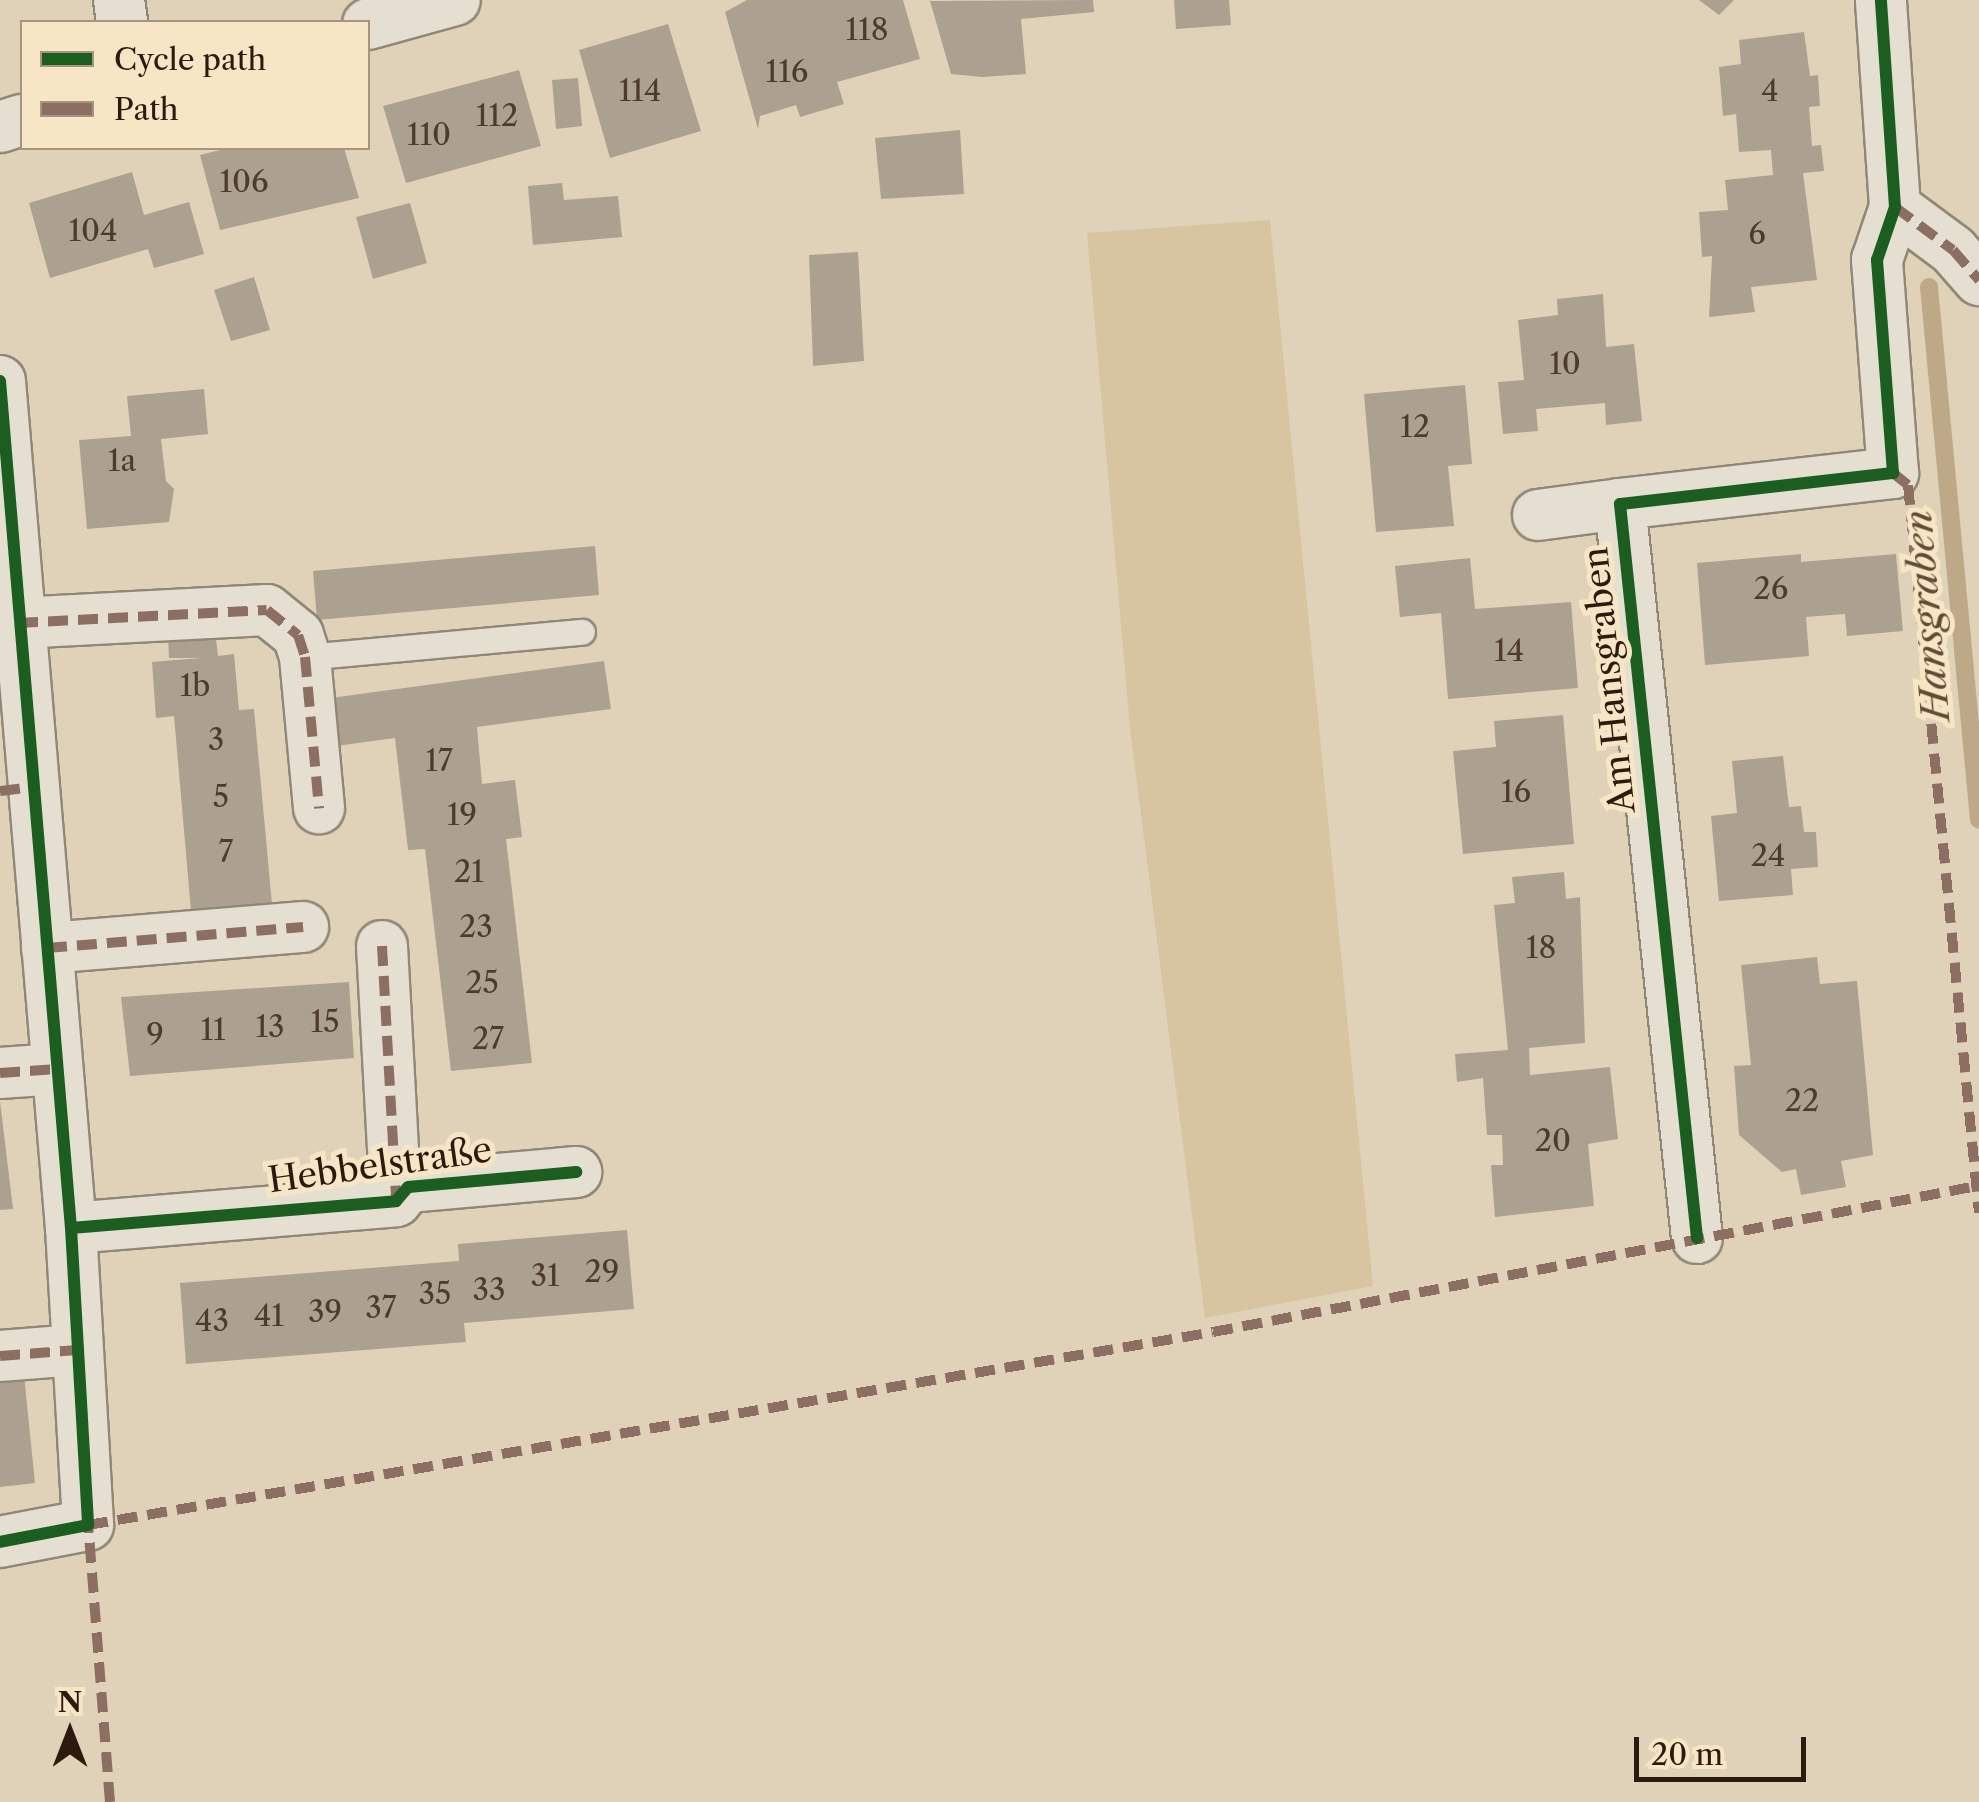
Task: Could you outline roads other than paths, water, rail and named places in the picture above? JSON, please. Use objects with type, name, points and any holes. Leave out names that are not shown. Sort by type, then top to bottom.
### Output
[{"type":"street","points":[[370,23],[456,0]]},
{"type":"street","name":"Am Hansgraben","points":[[1538,515],[1892,473],[1877,260],[1895,208],[1881,0]]},
{"type":"street","points":[[1895,208],[1954,250],[1979,280]]},
{"type":"street","points":[[0,381],[4,517],[18,623],[17,789],[47,948],[71,1228],[88,1526],[0,1542]]},
{"type":"street","name":"Am Hansgraben","points":[[1620,504],[1696,1238]]},
{"type":"street","points":[[18,623],[244,607],[284,621],[305,657],[319,808]]},
{"type":"street","points":[[47,948],[303,926]]},
{"type":"street","name":"Hebbelstraße","points":[[382,946],[396,1200]]},
{"type":"street","points":[[0,1073],[57,1069]]},
{"type":"street","name":"Hebbelstraße","points":[[71,1228],[396,1200],[408,1187],[576,1172]]},
{"type":"street","points":[[0,1356],[77,1350]]},
{"type":"lane","points":[[305,657],[582,632]]},
{"type":"waterway","name":"Hansgraben","points":[[1929,287],[1979,820]]}]
